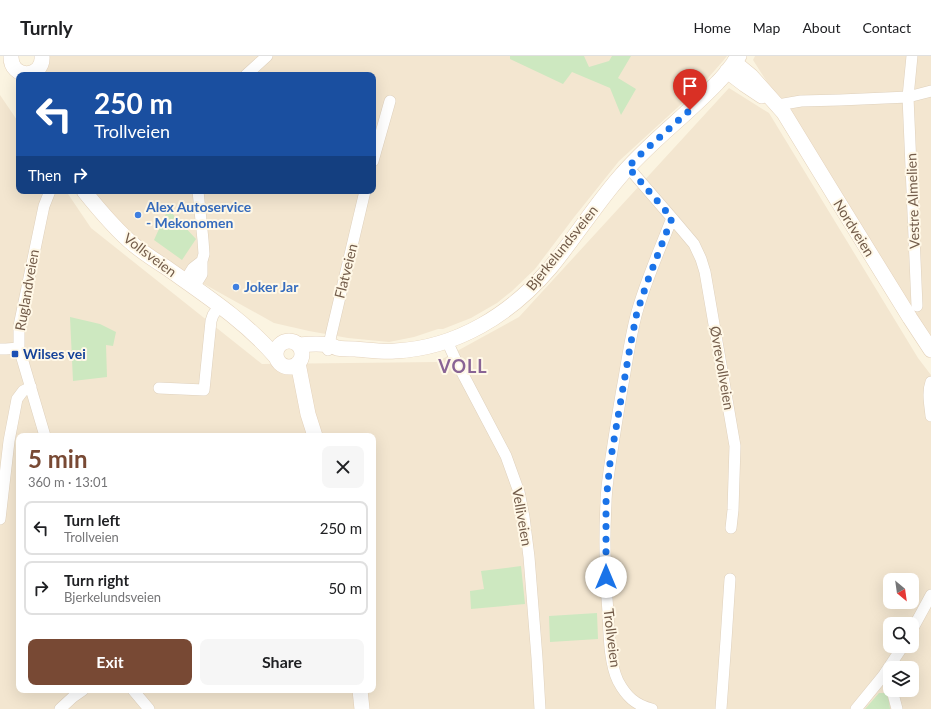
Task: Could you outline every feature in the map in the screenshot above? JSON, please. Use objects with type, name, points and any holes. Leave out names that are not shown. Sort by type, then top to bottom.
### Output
[{"type":"main road","name":"Nordveien","points":[[733,63],[744,84],[778,105],[784,113],[838,203],[931,350]]},
{"type":"main road","name":"Bjerkelundsveien","points":[[291,355],[332,348],[377,351],[413,349],[447,341],[488,322],[526,294],[550,268],[606,193],[628,167],[719,82],[733,63]]},
{"type":"main road","points":[[14,67],[23,72]]},
{"type":"main road","name":"Vollsveien","points":[[86,194],[118,231],[136,246],[223,308],[264,332],[291,355]]},
{"type":"main road","points":[[291,355],[314,433]]},
{"type":"main road","points":[[360,693],[362,709]]},
{"type":"street","points":[[249,72],[267,56]]},
{"type":"street","name":"Vestre Almelien","points":[[912,56],[908,97],[917,306]]},
{"type":"street","points":[[778,105],[801,101],[908,97],[931,91]]},
{"type":"street","points":[[376,150],[390,101]]},
{"type":"street","points":[[628,167],[672,218]]},
{"type":"street","name":"Ruglandveien","points":[[44,433],[19,348],[18,326],[44,206],[49,194]]},
{"type":"street","points":[[189,284],[202,274],[204,240],[198,194]]},
{"type":"street","name":"Flatveien","points":[[332,348],[364,194]]},
{"type":"street","name":"Øvrevollveien","points":[[672,218],[694,244],[702,259],[705,272],[735,446],[731,528]]},
{"type":"street","name":"Trollveien","points":[[652,709],[642,707],[632,700],[618,680],[614,668],[610,646],[606,577],[606,502],[610,463],[617,420],[637,312],[672,218]]},
{"type":"street","points":[[159,388],[204,390],[211,321],[213,315],[223,308]]},
{"type":"street","name":"Velliveien","points":[[447,341],[506,456],[519,492],[524,517],[537,650],[540,709]]},
{"type":"street","points":[[0,349],[19,348]]},
{"type":"street","points":[[931,382],[929,388],[929,399],[931,416]]},
{"type":"street","points":[[0,519],[8,441],[17,399],[23,391],[31,387]]},
{"type":"street","points":[[721,709],[730,579]]},
{"type":"street","points":[[919,617],[931,595]]},
{"type":"street","points":[[856,709],[883,685]]},
{"type":"street","points":[[60,709],[79,693]]},
{"type":"street","points":[[135,693],[150,709]]},
{"type":"street","points":[[894,697],[897,709]]},
{"type":"shaded area","points":[[42,56],[727,56],[700,87],[619,161],[535,269],[512,291],[497,303],[471,318],[443,329],[389,342],[348,338],[274,323],[136,246],[91,194],[376,194],[376,72],[35,72]]},
{"type":"shaded area","points":[[755,56],[931,56],[931,338],[753,60]]},
{"type":"shaded area","points":[[729,88],[769,113],[918,358],[931,375],[931,709],[0,709],[0,95],[16,119],[16,194],[68,194],[91,228],[262,364],[437,362],[519,317]]},
{"type":"green space","points":[[510,56],[584,56],[589,67],[609,61],[612,56],[631,56],[618,78],[636,89],[621,115],[610,88],[572,72],[563,84],[510,59]]},
{"type":"green space","points":[[168,209],[196,239],[182,260],[154,240]]},
{"type":"green space","points":[[70,317],[100,324],[116,332],[113,346],[106,345],[107,377],[73,381]]},
{"type":"green space","points":[[521,566],[525,604],[471,609],[470,591],[484,589],[481,571]]},
{"type":"green space","points":[[597,613],[598,639],[550,642],[549,616]]},
{"type":"green space","points":[[879,693],[883,693],[883,697],[888,697],[890,709],[865,709]]},
{"type":"place","name":"Alex Autoservice - Mekonomen","points":[[138,215]]},
{"type":"place","name":"Joker Jar","points":[[236,287]]},
{"type":"place","name":"Wilses vei","points":[[15,354]]},
{"type":"district","name":"VOLL","points":[[463,367]]},
{"type":"route","points":[[606,577],[606,502],[610,463],[630,347],[637,312],[672,218],[628,167],[690,110]]}]
